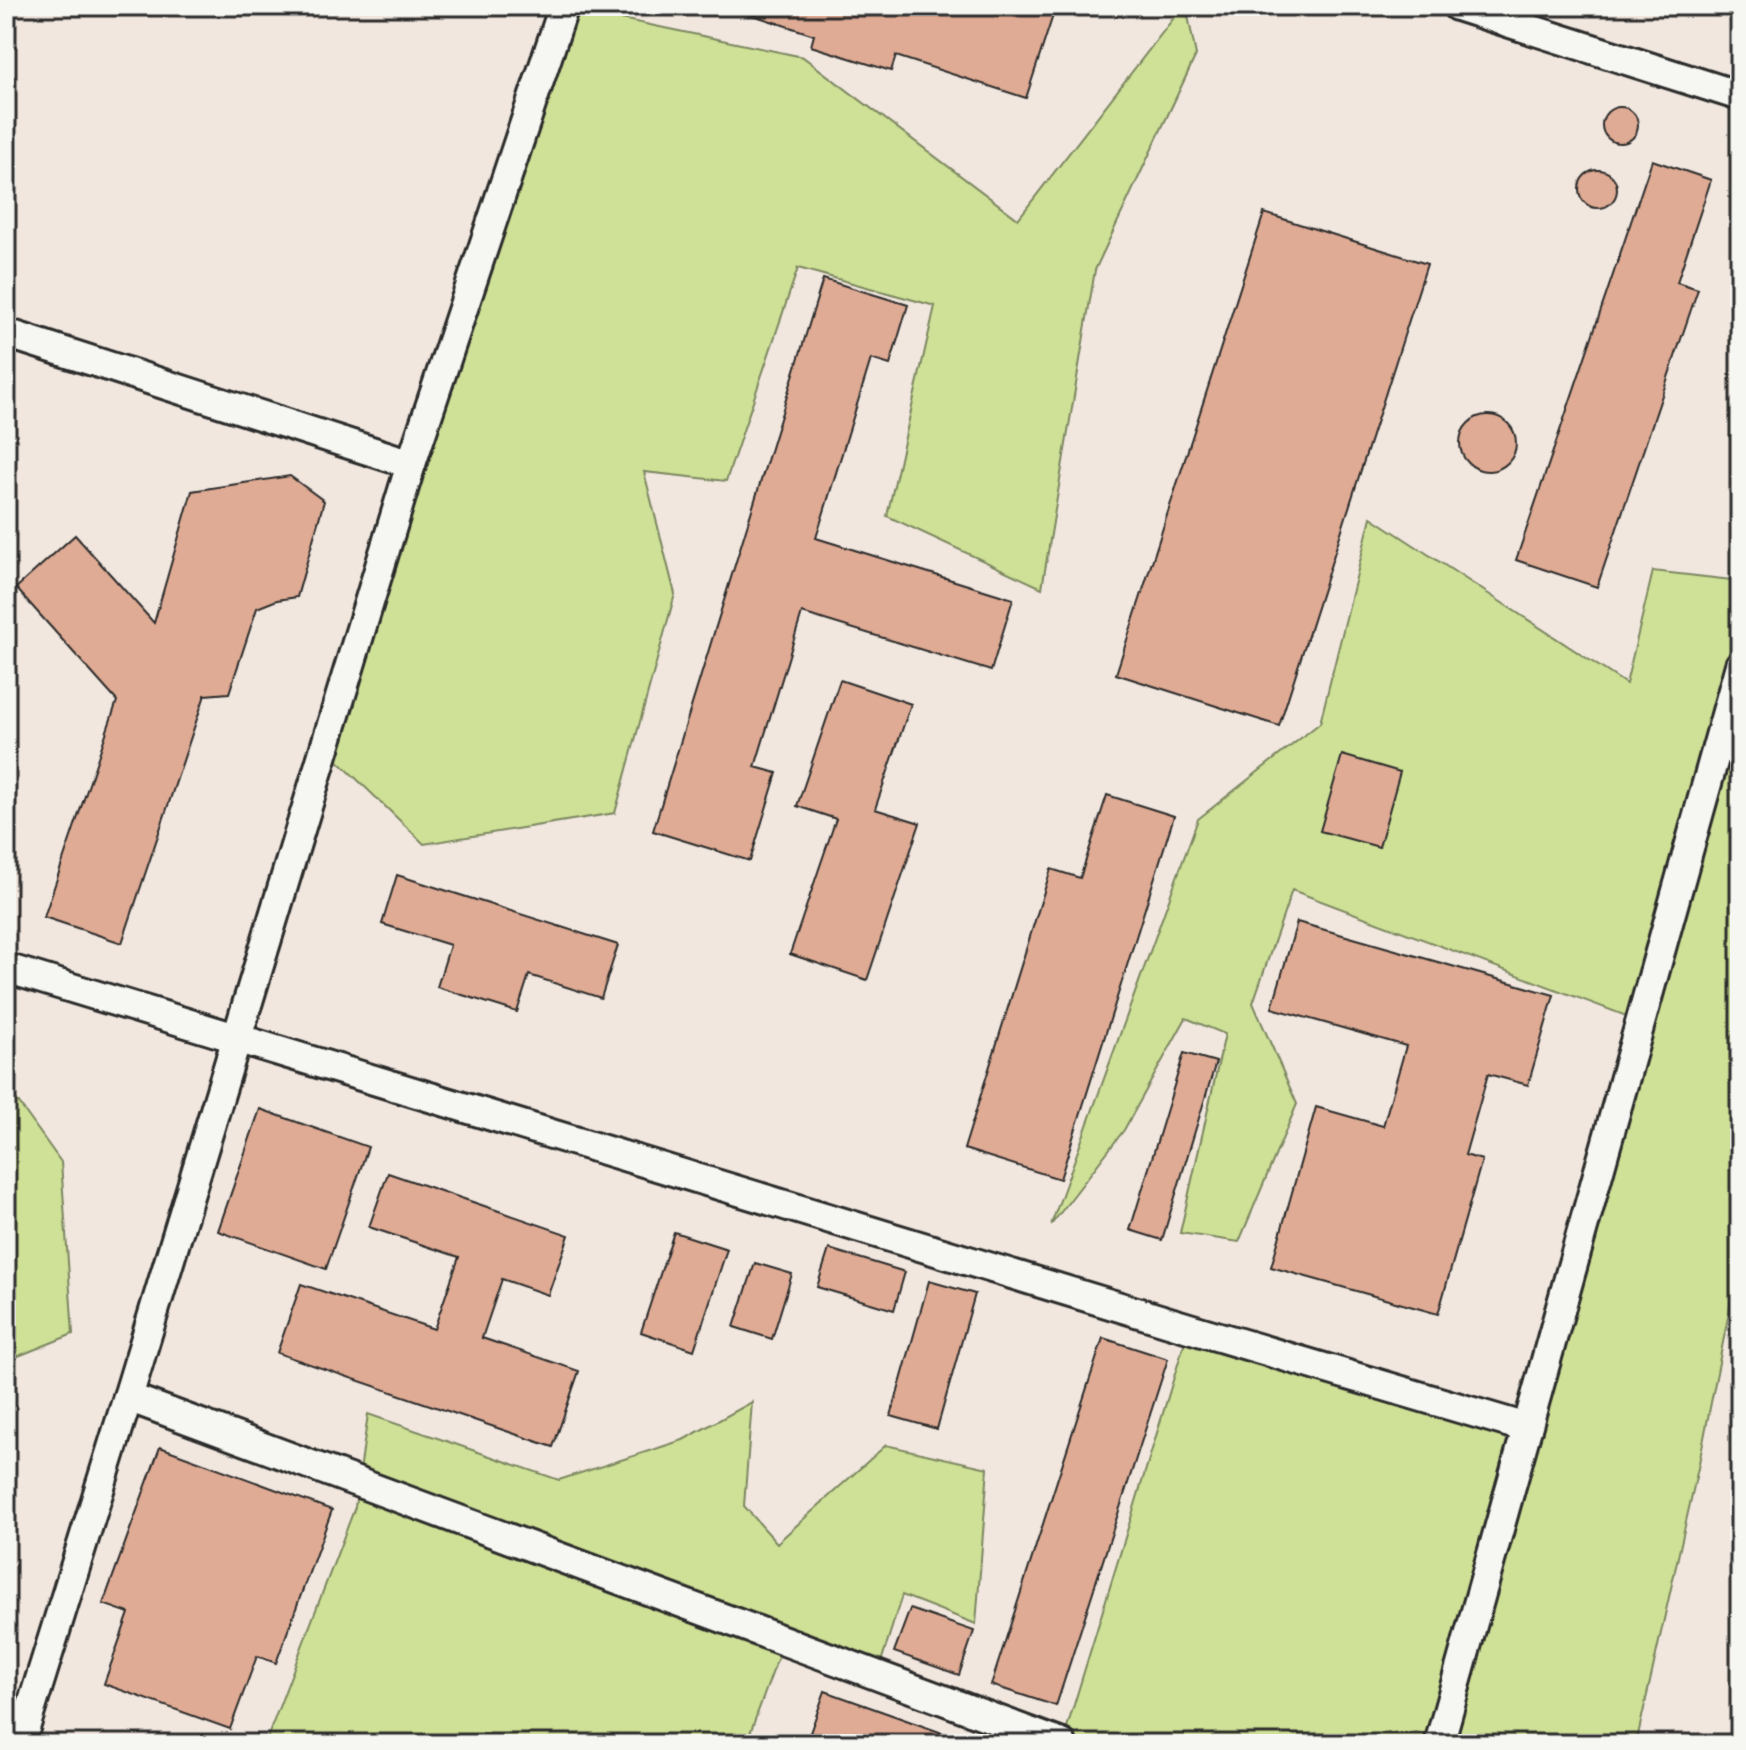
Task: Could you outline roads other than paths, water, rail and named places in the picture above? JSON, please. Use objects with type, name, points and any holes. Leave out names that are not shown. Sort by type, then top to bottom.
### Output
[{"type":"street","points":[[20,1744],[411,464],[564,6]]},
{"type":"street","points":[[1457,6],[1737,92]]},
{"type":"street","points":[[6,333],[411,464]]},
{"type":"street","points":[[1439,1744],[1740,665]]},
{"type":"street","points":[[6,968],[1527,1428]]},
{"type":"street","points":[[128,1397],[1062,1744]]}]
